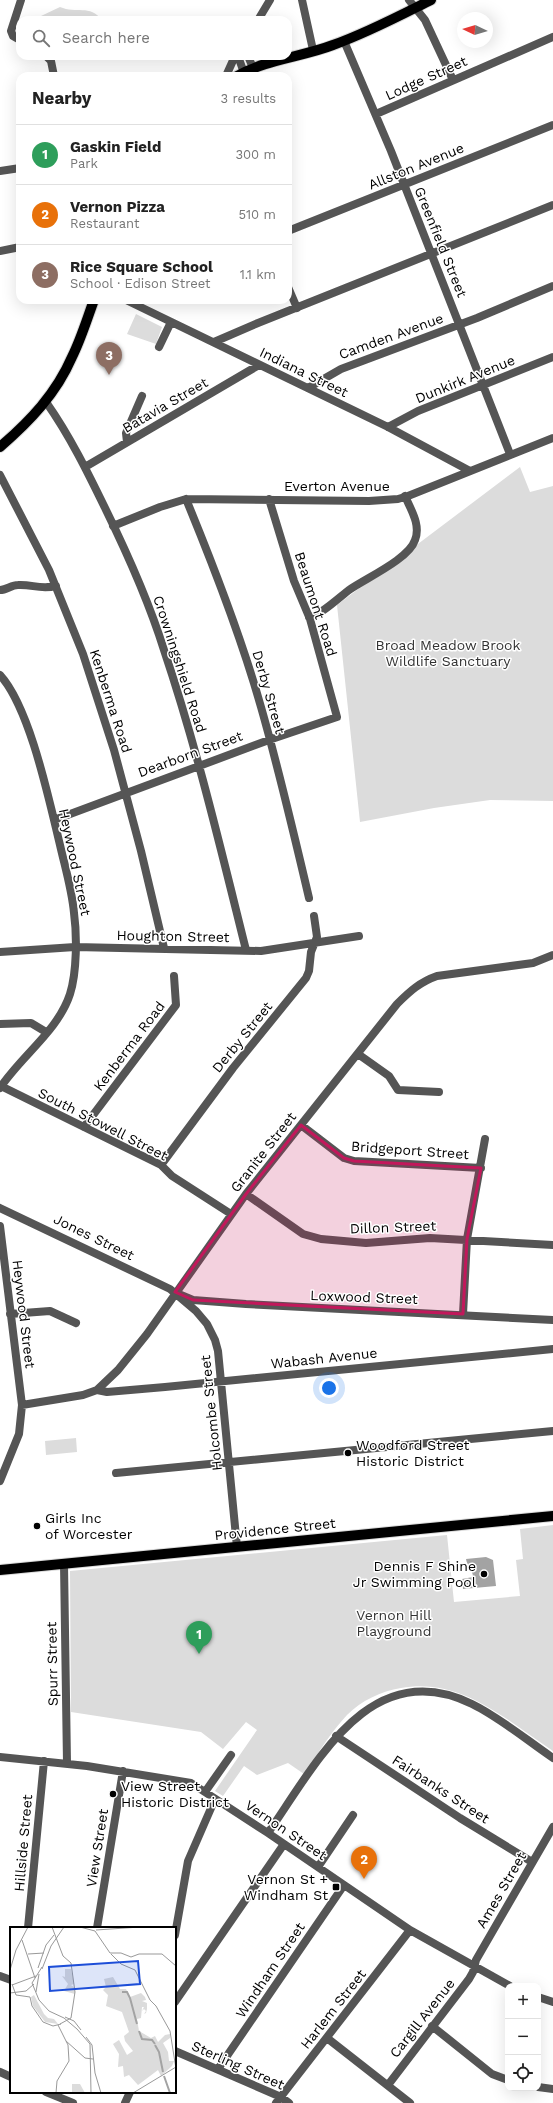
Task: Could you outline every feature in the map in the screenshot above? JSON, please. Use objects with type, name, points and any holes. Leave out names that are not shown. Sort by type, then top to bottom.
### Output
[{"type":"main road","points":[[292,57],[344,41],[412,4],[431,0]]},
{"type":"main road","points":[[245,72],[282,60]]},
{"type":"main road","points":[[0,447],[46,402],[73,356],[92,304]]},
{"type":"main road","name":"Providence Street","points":[[0,1570],[553,1516]]},
{"type":"street","points":[[16,38],[13,36],[11,31],[21,0]]},
{"type":"street","points":[[260,16],[270,0]]},
{"type":"street","points":[[302,0],[313,50]]},
{"type":"street","points":[[412,4],[426,20],[453,80]]},
{"type":"street","name":"Lodge Street","points":[[376,114],[553,37]]},
{"type":"street","name":"Greenfield Street","points":[[344,41],[376,114],[510,454]]},
{"type":"street","points":[[49,60],[53,72]]},
{"type":"street","points":[[228,72],[233,60]]},
{"type":"street","points":[[240,60],[245,72]]},
{"type":"street","points":[[245,72],[247,60]]},
{"type":"street","name":"Allston Avenue","points":[[292,229],[553,125]]},
{"type":"street","points":[[0,171],[16,169]]},
{"type":"street","points":[[214,342],[258,322],[297,308],[553,205]]},
{"type":"street","points":[[0,251],[16,248]]},
{"type":"street","name":"Camden Avenue","points":[[308,388],[340,368],[460,324],[553,286]]},
{"type":"street","points":[[292,296],[297,308]]},
{"type":"street","name":"Indiana Street","points":[[134,304],[388,427],[470,470]]},
{"type":"street","points":[[159,347],[171,322]]},
{"type":"street","name":"Dunkirk Avenue","points":[[388,427],[408,415],[553,357]]},
{"type":"street","name":"Batavia Street","points":[[85,468],[259,365]]},
{"type":"street","points":[[127,442],[126,433],[142,396]]},
{"type":"street","name":"Crowningshield Road","points":[[46,402],[62,425],[114,526],[134,570],[164,649],[198,766],[246,950]]},
{"type":"street","name":"Everton Avenue","points":[[114,526],[160,507],[186,499],[368,501],[405,496],[553,438]]},
{"type":"street","name":"Kenberma Road","points":[[0,475],[27,525],[56,586],[83,654],[125,792],[164,948]]},
{"type":"street","points":[[309,617],[317,615],[334,600],[399,558],[412,547],[416,539],[417,529],[405,496]]},
{"type":"street","name":"Derby Street","points":[[186,499],[236,629],[269,740],[309,898]]},
{"type":"street","name":"Beaumont Road","points":[[269,499],[294,580],[309,617],[337,717]]},
{"type":"street","points":[[0,590],[6,590],[18,585],[46,588],[56,586]]},
{"type":"street","name":"Heywood Street","points":[[0,675],[7,683],[16,700],[29,734],[54,820],[74,912],[74,946],[70,994],[64,1008],[46,1032],[0,1087]]},
{"type":"street","name":"Dearborn Street","points":[[54,820],[125,792],[337,717]]},
{"type":"street","name":"Derby Street","points":[[161,1165],[233,1068],[298,990],[309,971],[311,952],[317,937],[314,916]]},
{"type":"street","name":"Houghton Street","points":[[0,952],[74,946],[261,951],[360,936]]},
{"type":"street","name":"Granite Street","points":[[22,1404],[83,1395],[97,1390],[118,1370],[147,1334],[175,1292],[246,1194],[397,1004],[412,989],[437,976],[533,963],[553,955]]},
{"type":"street","name":"Kenberma Road","points":[[84,1127],[176,1004],[174,976]]},
{"type":"street","points":[[0,1024],[31,1023],[46,1032]]},
{"type":"street","points":[[358,1054],[389,1076],[398,1090],[439,1092]]},
{"type":"street","name":"South Stowell Street","points":[[0,1087],[161,1165],[172,1176],[232,1214]]},
{"type":"street","name":"Bridgeport Street","points":[[301,1126],[344,1158],[354,1161],[481,1168]]},
{"type":"street","points":[[463,1314],[467,1239],[481,1168],[485,1139]]},
{"type":"street","name":"Dillon Street","points":[[246,1194],[294,1228],[310,1236],[366,1243],[415,1238],[467,1239],[553,1245]]},
{"type":"street","name":"Jones Street","points":[[0,1208],[74,1242],[175,1292]]},
{"type":"street","name":"Heywood Street","points":[[0,1226],[22,1404],[19,1434],[0,1481]]},
{"type":"street","name":"Loxwood Street","points":[[175,1292],[193,1300],[246,1304],[463,1314],[553,1320]]},
{"type":"street","name":"Holcombe Street","points":[[175,1292],[196,1311],[211,1330],[218,1351],[237,1547]]},
{"type":"street","points":[[10,1314],[50,1311],[76,1322]]},
{"type":"street","name":"Wabash Avenue","points":[[97,1390],[113,1391],[553,1349]]},
{"type":"street","points":[[116,1473],[553,1431]]},
{"type":"street","name":"Spurr Street","points":[[64,1564],[67,1763]]},
{"type":"street","points":[[268,1833],[336,1736],[359,1714],[386,1699],[405,1693],[437,1692],[473,1704],[553,1758]]},
{"type":"street","name":"Fairbanks Street","points":[[336,1736],[460,1818],[532,1862]]},
{"type":"street","points":[[205,1792],[231,1755]]},
{"type":"street","name":"Vernon Street","points":[[0,1757],[67,1763],[184,1782],[205,1792],[268,1833],[410,1930],[505,1983]]},
{"type":"street","name":"Hillside Street","points":[[28,1927],[44,1761]]},
{"type":"street","name":"View Street","points":[[97,1927],[123,1771]]},
{"type":"street","points":[[176,1929],[188,1861],[215,1799]]},
{"type":"street","points":[[318,1867],[353,1815]]},
{"type":"street","name":"Ames Street","points":[[474,1966],[476,1960],[553,1827]]},
{"type":"street","points":[[176,2001],[284,1844]]},
{"type":"street","name":"Windham Street","points":[[218,2069],[344,1885]]},
{"type":"street","name":"Harlem Street","points":[[278,2100],[410,1930]]},
{"type":"street","name":"Cargill Avenue","points":[[388,2085],[469,1979],[474,1966]]},
{"type":"street","points":[[0,1976],[10,1980]]},
{"type":"street","points":[[541,1998],[553,2002]]},
{"type":"street","points":[[432,2026],[492,2074],[505,2079]]},
{"type":"street","points":[[327,2038],[410,2103]]},
{"type":"street","name":"Sterling Street","points":[[176,2051],[218,2069],[278,2100],[289,2103]]},
{"type":"street","points":[[0,2072],[10,2077]]},
{"type":"street","points":[[541,2087],[553,2089]]},
{"type":"street","points":[[48,2093],[73,2103]]},
{"type":"street","points":[[125,2103],[130,2093]]},
{"type":"highlighted area","points":[[301,1125],[344,1158],[354,1161],[481,1168],[467,1239],[463,1314],[193,1300],[175,1292],[246,1194]]},
{"type":"green space","points":[[60,7],[93,12],[98,16],[41,16]]},
{"type":"green space","points":[[136,314],[162,327],[156,344],[127,334]]},
{"type":"green space","name":"Broad Meadow Brook Wildlife Sanctuary","points":[[520,467],[530,492],[553,486],[553,801],[490,800],[434,808],[360,822],[337,605]]},
{"type":"green space","points":[[76,1438],[77,1452],[46,1455],[45,1441]]},
{"type":"green space","name":"Vernon Hill Playground","points":[[553,1525],[553,1751],[500,1715],[463,1695],[443,1689],[423,1686],[401,1688],[379,1694],[365,1701],[347,1715],[324,1744],[304,1774],[288,1763],[257,1775],[244,1766],[223,1796],[215,1791],[257,1730],[246,1722],[223,1749],[201,1732],[71,1712],[70,1571],[447,1535],[454,1602],[520,1596],[516,1560],[523,1559],[520,1529]]},
{"type":"shaded area","name":"Dennis F Shine Jr Swimming Pool","points":[[486,1557],[493,1560],[496,1586],[463,1589],[462,1579],[473,1577],[466,1559]]},
{"type":"place","name":"Rice Square School","points":[[109,375]]},
{"type":"place","name":"Woodford Street Historic District","points":[[348,1453]]},
{"type":"place","name":"Girls Inc of Worcester","points":[[37,1526]]},
{"type":"place","name":"Dennis F Shine Jr Swimming Pool","points":[[484,1574]]},
{"type":"place","name":"Gaskin Field","points":[[199,1654]]},
{"type":"place","name":"View Street Historic District","points":[[113,1794]]},
{"type":"place","name":"Vernon Pizza","points":[[364,1879]]},
{"type":"place","name":"Vernon St + Windham St","points":[[336,1887]]}]
